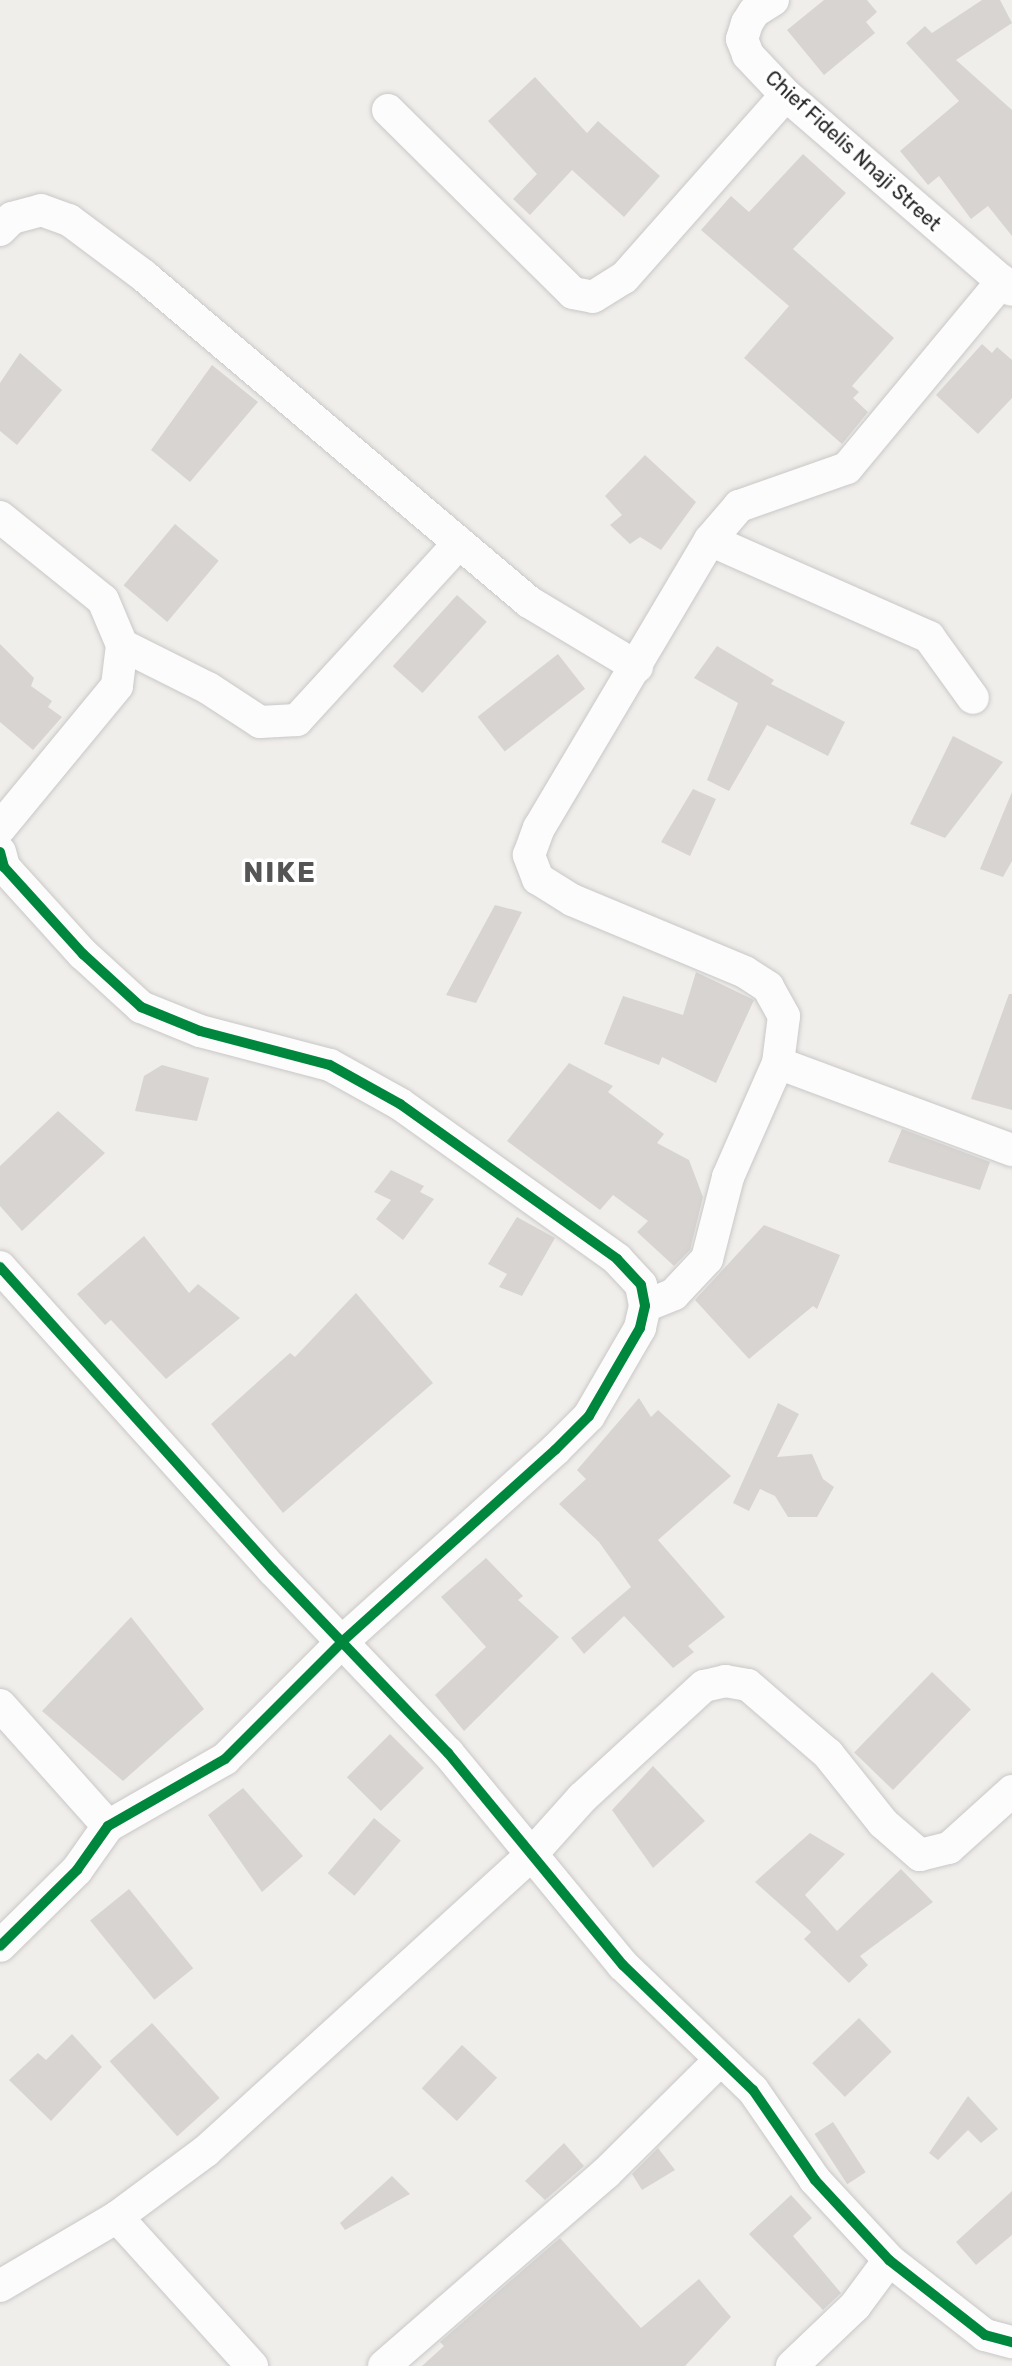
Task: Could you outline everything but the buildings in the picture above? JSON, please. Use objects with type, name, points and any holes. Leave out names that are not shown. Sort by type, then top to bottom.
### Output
[{"type":"street","name":"Chief Fidelis Nnaji Street","points":[[773,0],[754,12],[742,39],[748,55],[786,95],[1007,285]]},
{"type":"street","points":[[388,110],[573,293],[593,297],[624,278],[786,95]]},
{"type":"street","points":[[0,230],[12,218],[41,210],[69,220],[144,276],[529,602],[637,667]]},
{"type":"street","points":[[645,1306],[674,1294],[707,1259],[728,1177],[778,1063],[784,1016],[768,987],[704,953],[572,900],[538,879],[529,855],[539,828],[710,540],[739,506],[847,468],[1007,285]]},
{"type":"street","points":[[0,517],[103,600],[122,645],[117,686],[0,828]]},
{"type":"street","points":[[710,540],[929,637],[973,698]]},
{"type":"street","points":[[122,645],[208,688],[260,722],[297,720],[459,543]]},
{"type":"street","points":[[0,852],[4,867],[73,943],[141,1007],[200,1031],[330,1065],[400,1104],[617,1259],[641,1285],[645,1306],[640,1328],[589,1416],[342,1642],[225,1759],[108,1826],[77,1870],[0,1946]]},
{"type":"street","points":[[778,1063],[1012,1150]]},
{"type":"street","points":[[0,1267],[342,1642],[448,1753],[623,1965],[719,2061],[753,2090],[815,2180],[889,2260],[985,2335],[1012,2342]]},
{"type":"street","points":[[0,2286],[117,2217],[206,2151],[530,1856],[582,1798],[704,1686],[725,1681],[748,1685],[828,1754],[883,1823],[920,1855],[949,1848],[1012,1791]]},
{"type":"street","points":[[0,1705],[108,1826]]},
{"type":"street","points":[[384,2366],[595,2184],[719,2061]]},
{"type":"street","points":[[117,2217],[252,2366]]},
{"type":"street","points":[[792,2366],[855,2306],[889,2260]]},
{"type":"cycle path","points":[[0,852],[4,867],[83,954],[141,1007],[200,1031],[330,1065],[400,1104],[617,1259],[641,1285],[645,1306],[640,1328],[589,1416],[555,1450],[342,1642],[225,1759],[108,1826],[77,1870],[0,1946]]},
{"type":"cycle path","points":[[0,1267],[273,1570],[448,1753],[623,1965],[753,2090],[815,2180],[889,2260],[985,2335],[1012,2342]]},
{"type":"district","name":"NIKE","points":[[280,873]]}]
